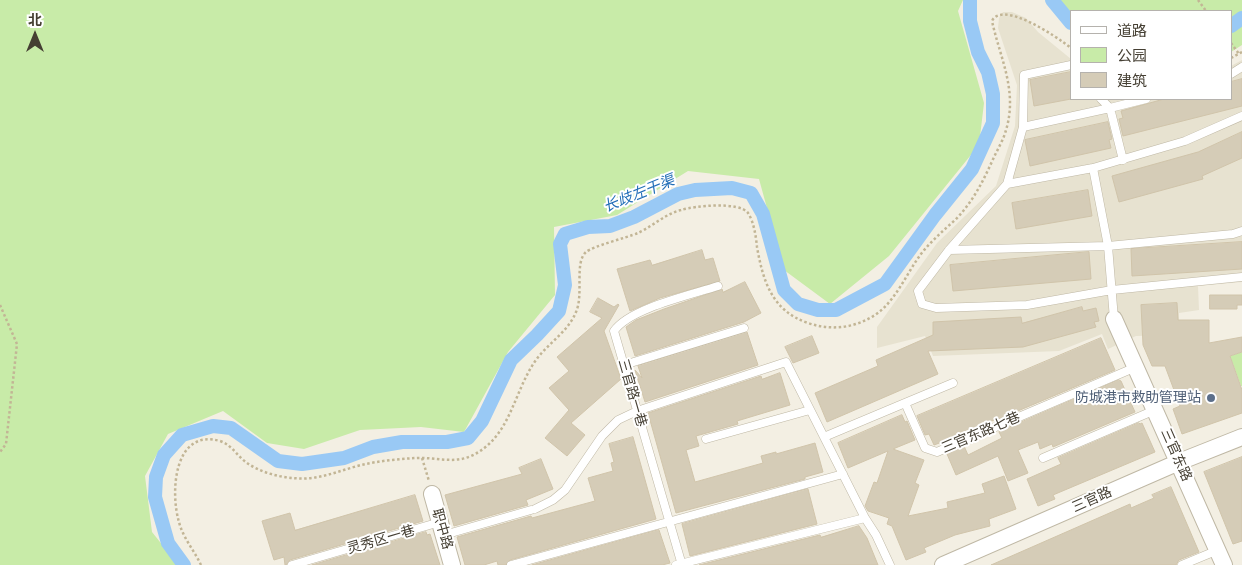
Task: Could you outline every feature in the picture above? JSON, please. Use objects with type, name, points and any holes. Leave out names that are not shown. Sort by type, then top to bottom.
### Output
[{"type":"street","name":"三官东路","points":[[1114,318],[1224,565]]},
{"type":"street","name":"三官路","points":[[943,565],[1242,436]]},
{"type":"street","name":"职中路","points":[[432,494],[452,565]]},
{"type":"lane","points":[[1070,65],[1024,75],[1023,127],[1007,184],[949,250],[918,291],[922,304],[936,308],[1027,305],[1112,290],[1242,277]]},
{"type":"lane","points":[[1102,100],[1110,108],[1123,160]]},
{"type":"lane","points":[[1023,127],[1142,100]]},
{"type":"lane","points":[[1007,184],[1094,168],[1123,160],[1185,141],[1242,116]]},
{"type":"lane","points":[[1094,168],[1108,246],[1114,318]]},
{"type":"lane","points":[[949,250],[1108,246],[1234,234],[1242,231]]},
{"type":"lane","name":"三官路一巷","points":[[680,565],[614,332],[620,323],[656,305],[718,286]]},
{"type":"lane","points":[[624,365],[744,328]]},
{"type":"lane","name":"灵秀区一巷","points":[[292,565],[533,509],[553,500],[565,490],[602,436],[618,420],[637,411],[786,362],[810,410]]},
{"type":"lane","name":"三官东路七巷","points":[[905,403],[925,448],[936,452],[1136,367]]},
{"type":"lane","points":[[824,437],[953,383]]},
{"type":"lane","points":[[706,439],[810,410],[890,565]]},
{"type":"lane","points":[[1044,458],[1155,410]]},
{"type":"lane","points":[[511,565],[843,474]]},
{"type":"lane","points":[[680,565],[865,518]]},
{"type":"lane","points":[[1182,565],[1218,550]]},
{"type":"path","points":[[1232,43],[1241,53]]},
{"type":"path","points":[[0,305],[16,344],[6,444],[0,452]]},
{"type":"path","points":[[422,458],[432,494]]},
{"type":"shaded area","points":[[1003,12],[1012,12],[1026,18],[1038,32],[1070,58],[1070,100],[1232,100],[1232,65],[1242,60],[1242,282],[1198,286],[1199,310],[1179,313],[1179,335],[1136,336],[1108,349],[1102,334],[1059,351],[933,356],[925,336],[877,348],[877,327],[937,243],[996,186],[1015,126],[1017,85],[998,28],[999,18]]},
{"type":"green space","points":[[0,0],[963,0],[958,11],[984,103],[979,145],[889,256],[830,304],[784,270],[759,179],[688,171],[617,215],[554,227],[555,295],[508,352],[464,432],[421,427],[360,430],[304,449],[267,443],[223,411],[168,434],[145,476],[152,532],[177,565],[0,565]]},
{"type":"green space","points":[[1058,0],[1242,0],[1242,45],[1232,51],[1232,10],[1070,10],[1070,14]]},
{"type":"green space","points":[[1242,352],[1242,386],[1241,386],[1230,356]]},
{"type":"building","points":[[1070,72],[1070,99],[1034,106],[1030,80]]},
{"type":"building","points":[[1242,79],[1242,106],[1123,136],[1119,119],[1123,118],[1121,111],[1160,100],[1232,100],[1232,82]]},
{"type":"building","points":[[1108,122],[1112,139],[1109,140],[1111,148],[1030,166],[1025,140]]},
{"type":"building","points":[[1242,132],[1242,158],[1202,176],[1203,179],[1119,202],[1112,176],[1198,152]]},
{"type":"building","points":[[1088,190],[1092,216],[1016,229],[1012,203]]},
{"type":"building","points":[[1242,242],[1242,269],[1132,276],[1131,249]]},
{"type":"building","points":[[702,250],[705,260],[713,258],[720,281],[660,298],[630,311],[617,269],[650,260],[652,265]]},
{"type":"building","points":[[1089,252],[1091,279],[953,291],[950,265]]},
{"type":"building","points":[[745,282],[761,313],[744,322],[635,356],[626,327],[636,320],[722,289],[723,292]]},
{"type":"building","points":[[1210,295],[1242,295],[1242,305],[1237,305],[1237,309],[1210,309]]},
{"type":"building","points":[[598,298],[614,307],[619,305],[604,331],[621,379],[571,423],[585,435],[567,456],[545,438],[569,410],[549,388],[569,371],[557,357],[602,318],[590,312]]},
{"type":"building","points":[[1177,303],[1178,320],[1209,320],[1209,343],[1242,337],[1242,352],[1230,356],[1242,390],[1242,413],[1182,434],[1173,409],[1180,406],[1165,366],[1152,366],[1143,345],[1141,305]]},
{"type":"building","points":[[1082,307],[1083,311],[1096,308],[1099,321],[1094,322],[1096,327],[1023,347],[928,351],[938,374],[827,422],[815,393],[878,366],[876,360],[933,335],[933,322],[1021,317],[1022,323]]},
{"type":"building","points":[[747,332],[758,365],[645,402],[635,370],[642,378],[638,366]]},
{"type":"building","points":[[812,336],[819,353],[793,363],[785,347]]},
{"type":"building","points":[[1101,338],[1115,370],[943,443],[934,445],[929,434],[925,435],[917,416]]},
{"type":"building","points":[[780,373],[790,405],[737,421],[738,424],[696,436],[699,446],[686,450],[695,482],[763,463],[761,456],[776,452],[776,454],[815,443],[823,472],[805,477],[805,479],[676,513],[648,413],[761,376],[762,379]]},
{"type":"building","points":[[1119,380],[1135,412],[1053,447],[1052,444],[1040,449],[1038,442],[1018,450],[1028,473],[1008,481],[998,456],[956,475],[947,454],[964,446],[968,455],[1002,438],[999,432]]},
{"type":"building","points":[[902,415],[905,422],[907,421],[915,440],[893,449],[924,460],[915,483],[919,485],[908,516],[948,508],[947,502],[985,493],[982,484],[1004,476],[1016,509],[989,519],[990,526],[955,535],[924,548],[926,552],[906,560],[892,526],[887,524],[889,518],[868,511],[865,506],[874,482],[877,483],[888,451],[848,468],[838,443]]},
{"type":"building","points":[[1142,423],[1155,452],[1053,495],[1055,499],[1038,506],[1027,479],[1061,464],[1058,458]]},
{"type":"building","points":[[633,437],[656,519],[510,560],[506,565],[498,565],[497,561],[484,565],[465,565],[457,537],[531,516],[532,518],[595,501],[588,478],[613,471],[611,463],[614,462],[609,444]]},
{"type":"building","points":[[1242,457],[1242,541],[1233,544],[1204,472]]},
{"type":"building","points":[[541,459],[553,489],[526,500],[528,505],[454,526],[445,495],[522,474],[519,468]]},
{"type":"building","points":[[1171,487],[1199,552],[1179,560],[1176,565],[991,565],[1130,504],[1131,508],[1154,498],[1152,495]]},
{"type":"building","points":[[808,489],[817,524],[690,556],[682,524]]},
{"type":"building","points":[[415,495],[423,521],[290,560],[286,565],[284,557],[274,560],[262,521],[290,513],[295,530]]},
{"type":"building","points":[[859,526],[867,538],[878,565],[699,565],[820,535],[821,537]]},
{"type":"building","points":[[659,530],[670,563],[662,565],[532,565]]},
{"type":"building","points":[[426,532],[427,535],[430,534],[440,565],[312,565]]},
{"type":"waterway","name":"长歧左干渠","points":[[184,565],[168,543],[155,497],[156,477],[164,455],[182,435],[213,426],[231,428],[278,461],[302,464],[344,458],[373,447],[402,442],[447,442],[468,438],[482,421],[511,360],[559,311],[565,285],[560,244],[565,234],[588,227],[610,226],[634,217],[678,194],[695,190],[732,188],[751,193],[763,214],[784,290],[798,304],[818,310],[836,310],[885,284],[935,215],[972,169],[993,123],[993,94],[988,72],[978,52],[970,21],[970,0]]},
{"type":"waterway","name":"长歧左干渠","points":[[1052,0],[1070,22]]},
{"type":"waterway","name":"长歧左干渠","points":[[1232,25],[1242,18]]},
{"type":"place","name":"防城港市救助管理站","points":[[1211,398]]}]
